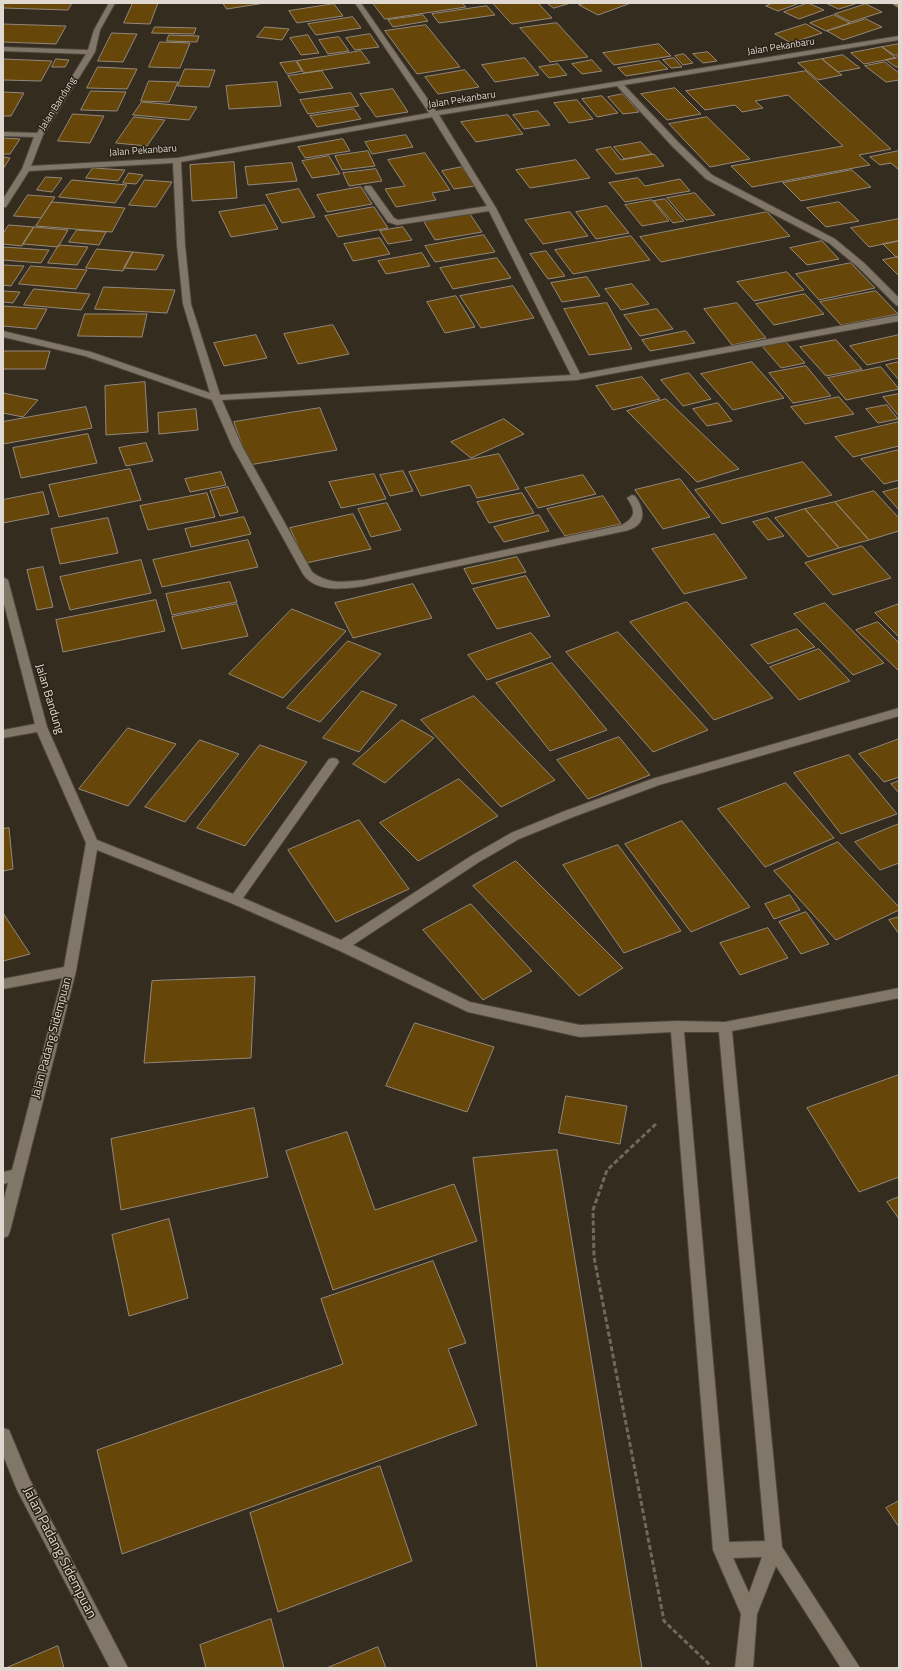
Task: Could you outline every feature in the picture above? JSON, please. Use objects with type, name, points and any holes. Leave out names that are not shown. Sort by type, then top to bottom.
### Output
[{"type":"main road","points":[[894,3],[899,6]]},
{"type":"street","name":"Jalan Bandung","points":[[3,205],[26,169],[39,135],[91,52],[97,30],[112,3]]},
{"type":"street","points":[[358,3],[434,114],[492,208],[577,377]]},
{"type":"street","name":"Jalan Pekanbaru","points":[[26,169],[177,160],[434,114],[620,85],[899,38]]},
{"type":"street","points":[[3,49],[91,52]]},
{"type":"street","points":[[620,85],[709,177],[832,241],[861,265],[899,303]]},
{"type":"street","points":[[3,134],[39,135]]},
{"type":"street","points":[[177,160],[181,245],[187,304],[216,398],[237,446],[308,574],[317,582],[336,586],[364,583],[625,528],[634,523],[638,518],[637,505],[632,498]]},
{"type":"street","points":[[368,188],[391,220],[397,222],[492,208]]},
{"type":"street","points":[[3,334],[88,354],[216,398],[577,377],[899,318]]},
{"type":"street","name":"Jalan Bandung","points":[[3,580],[41,727],[92,844]]},
{"type":"street","points":[[342,946],[476,859],[515,836],[569,814],[656,782],[899,712]]},
{"type":"street","points":[[3,734],[41,727]]},
{"type":"street","points":[[235,900],[333,762]]},
{"type":"street","points":[[92,844],[235,900],[342,946],[468,1007],[580,1032],[677,1026],[725,1027],[899,993]]},
{"type":"street","name":"Jalan Padang Sidempuan","points":[[3,1231],[10,1176],[70,971],[92,844]]},
{"type":"street","points":[[3,984],[70,971]]},
{"type":"street","points":[[677,1026],[720,1550],[749,1614]]},
{"type":"street","points":[[725,1027],[774,1549],[749,1614],[744,1668]]},
{"type":"street","name":"Jalan Padang Sidempuan","points":[[3,1436],[23,1484],[119,1668]]},
{"type":"street","points":[[720,1550],[774,1549]]},
{"type":"street","points":[[774,1549],[851,1668]]},
{"type":"path","points":[[682,1098],[607,1170],[593,1210],[594,1258],[664,1621],[713,1668]]},
{"type":"building","points":[[3,3],[72,3],[68,10],[3,8]]},
{"type":"building","points":[[133,3],[158,3],[150,24],[124,23]]},
{"type":"building","points":[[223,3],[265,3],[227,9]]},
{"type":"building","points":[[373,3],[462,3],[466,7],[385,19]]},
{"type":"building","points":[[493,3],[538,3],[552,18],[512,24]]},
{"type":"building","points":[[547,3],[571,3],[554,8]]},
{"type":"building","points":[[586,3],[631,3],[598,15],[579,5]]},
{"type":"building","points":[[773,3],[800,3],[778,11],[766,6]]},
{"type":"building","points":[[808,3],[824,10],[799,19],[784,12]]},
{"type":"building","points":[[826,3],[858,3],[839,9]]},
{"type":"building","points":[[334,4],[343,16],[297,23],[289,11]]},
{"type":"building","points":[[866,4],[882,12],[851,22],[835,14]]},
{"type":"building","points":[[487,6],[495,15],[439,23],[432,14]]},
{"type":"building","points":[[423,15],[428,21],[393,27],[388,20]]},
{"type":"building","points":[[834,15],[850,23],[826,31],[810,23]]},
{"type":"building","points":[[353,17],[361,28],[316,35],[308,24]]},
{"type":"building","points":[[866,19],[882,27],[843,40],[827,31]]},
{"type":"building","points":[[557,23],[588,57],[550,62],[520,28]]},
{"type":"building","points":[[3,24],[66,26],[56,44],[3,42]]},
{"type":"building","points":[[806,24],[822,33],[791,43],[775,34]]},
{"type":"building","points":[[426,25],[460,67],[417,74],[385,31]]},
{"type":"building","points":[[155,27],[196,28],[194,34],[152,33]]},
{"type":"building","points":[[265,27],[289,29],[282,40],[257,37]]},
{"type":"building","points":[[112,33],[137,34],[123,62],[98,61]]},
{"type":"building","points":[[370,34],[379,47],[355,50],[346,38]]},
{"type":"building","points":[[169,35],[199,36],[197,42],[167,41]]},
{"type":"building","points":[[308,35],[319,53],[301,55],[290,38]]},
{"type":"building","points":[[339,37],[349,51],[328,54],[319,40]]},
{"type":"building","points":[[160,42],[190,43],[180,68],[149,67]]},
{"type":"building","points":[[659,44],[671,56],[614,65],[603,53]]},
{"type":"building","points":[[899,44],[899,55],[894,55],[882,47]]},
{"type":"building","points":[[882,47],[896,58],[864,64],[851,53]]},
{"type":"building","points":[[361,51],[370,63],[304,73],[297,61]]},
{"type":"building","points":[[708,52],[717,61],[703,63],[693,54]]},
{"type":"building","points":[[684,54],[693,63],[683,65],[675,56]]},
{"type":"building","points":[[843,55],[860,68],[838,72],[822,59]]},
{"type":"building","points":[[899,57],[899,67],[896,67],[886,60]]},
{"type":"building","points":[[525,58],[539,75],[495,82],[482,65]]},
{"type":"building","points":[[674,58],[682,67],[671,68],[663,60]]},
{"type":"building","points":[[3,59],[52,61],[41,81],[3,80]]},
{"type":"building","points":[[56,59],[69,60],[65,67],[52,67]]},
{"type":"building","points":[[822,59],[842,75],[818,80],[798,63]]},
{"type":"building","points":[[592,60],[602,71],[582,74],[572,64]]},
{"type":"building","points":[[296,61],[302,71],[287,74],[280,63]]},
{"type":"building","points":[[659,61],[668,69],[626,76],[618,68]]},
{"type":"building","points":[[885,62],[899,73],[899,80],[886,82],[865,66]]},
{"type":"building","points":[[558,64],[567,75],[549,78],[539,67]]},
{"type":"building","points":[[98,67],[137,69],[127,89],[87,88]]},
{"type":"building","points":[[185,69],[215,70],[209,87],[178,86]]},
{"type":"building","points":[[465,70],[479,87],[438,94],[425,77]]},
{"type":"building","points":[[322,71],[333,88],[299,93],[288,76]]},
{"type":"building","points":[[806,71],[891,149],[859,155],[870,165],[752,187],[731,166],[843,146],[788,95],[755,101],[763,108],[742,112],[735,105],[705,110],[686,91]]},
{"type":"building","points":[[149,81],[178,82],[169,102],[141,101]]},
{"type":"building","points":[[277,82],[281,106],[229,109],[226,86]]},
{"type":"building","points":[[675,88],[701,114],[667,120],[641,94]]},
{"type":"building","points":[[393,89],[408,112],[376,117],[360,94]]},
{"type":"building","points":[[91,91],[126,92],[117,111],[81,110]]},
{"type":"building","points":[[3,92],[24,93],[11,116],[3,116]]},
{"type":"building","points":[[351,93],[359,106],[308,114],[300,100]]},
{"type":"building","points":[[623,94],[639,112],[623,114],[608,97]]},
{"type":"building","points":[[602,96],[618,113],[597,117],[582,99]]},
{"type":"building","points":[[577,100],[593,119],[569,123],[554,103]]},
{"type":"building","points":[[142,102],[197,107],[189,120],[133,115]]},
{"type":"building","points":[[354,109],[361,119],[317,127],[310,116]]},
{"type":"building","points":[[538,111],[550,125],[524,129],[513,115]]},
{"type":"building","points":[[73,114],[104,116],[90,143],[58,141]]},
{"type":"building","points":[[508,115],[523,134],[476,142],[461,122]]},
{"type":"building","points":[[134,117],[165,120],[147,146],[116,143]]},
{"type":"building","points":[[707,117],[750,159],[710,167],[669,124]]},
{"type":"building","points":[[406,135],[413,147],[372,154],[365,142]]},
{"type":"building","points":[[3,138],[20,139],[10,154],[3,154]]},
{"type":"building","points":[[343,139],[350,151],[305,158],[298,147]]},
{"type":"building","points":[[641,142],[652,154],[624,159],[614,147]]},
{"type":"building","points":[[611,147],[621,160],[654,154],[664,166],[616,174],[596,150]]},
{"type":"building","points":[[368,151],[375,166],[342,170],[335,156]]},
{"type":"building","points":[[899,151],[899,170],[891,163],[880,165],[870,157]]},
{"type":"building","points":[[425,153],[450,190],[432,193],[436,200],[396,207],[385,189],[405,186],[388,160]]},
{"type":"building","points":[[329,156],[340,174],[312,178],[302,161]]},
{"type":"building","points":[[3,157],[10,158],[3,169]]},
{"type":"building","points":[[576,160],[590,178],[530,188],[516,170]]},
{"type":"building","points":[[234,162],[237,198],[192,201],[190,165]]},
{"type":"building","points":[[292,163],[297,181],[248,185],[245,167]]},
{"type":"building","points":[[462,167],[475,186],[454,189],[442,171]]},
{"type":"building","points":[[93,168],[125,170],[118,181],[86,178]]},
{"type":"building","points":[[376,169],[382,181],[349,186],[343,173]]},
{"type":"building","points":[[852,170],[871,187],[801,201],[783,183]]},
{"type":"building","points":[[129,173],[143,175],[136,184],[123,183]]},
{"type":"building","points":[[46,177],[62,178],[52,192],[37,190]]},
{"type":"building","points":[[638,178],[645,186],[680,179],[690,191],[625,202],[609,183]]},
{"type":"building","points":[[72,180],[127,185],[115,203],[59,197]]},
{"type":"building","points":[[145,180],[172,182],[156,207],[129,205]]},
{"type":"building","points":[[361,187],[372,204],[327,212],[317,195]]},
{"type":"building","points":[[299,189],[315,217],[282,223],[266,195]]},
{"type":"building","points":[[695,193],[715,215],[686,220],[667,198]]},
{"type":"building","points":[[28,195],[55,197],[41,218],[14,216]]},
{"type":"building","points":[[665,199],[684,221],[673,223],[654,201]]},
{"type":"building","points":[[652,200],[669,221],[642,226],[625,205]]},
{"type":"building","points":[[52,202],[125,208],[112,232],[36,226]]},
{"type":"building","points":[[839,202],[859,221],[826,227],[807,208]]},
{"type":"building","points":[[265,205],[278,229],[231,237],[219,212]]},
{"type":"building","points":[[607,206],[629,233],[596,239],[576,212]]},
{"type":"building","points":[[374,207],[388,228],[338,237],[325,216]]},
{"type":"building","points":[[570,212],[588,236],[543,244],[525,220]]},
{"type":"building","points":[[767,212],[790,236],[661,262],[640,237]]},
{"type":"building","points":[[470,214],[482,232],[435,240],[424,222]]},
{"type":"building","points":[[899,219],[899,241],[869,247],[851,228]]},
{"type":"building","points":[[9,225],[34,227],[22,246],[3,244],[3,234]]},
{"type":"building","points":[[34,227],[68,230],[58,247],[23,244]]},
{"type":"building","points":[[403,227],[412,240],[388,244],[380,231]]},
{"type":"building","points":[[77,230],[106,232],[99,245],[69,242]]},
{"type":"building","points":[[484,235],[495,252],[435,262],[425,246]]},
{"type":"building","points":[[631,236],[650,260],[573,274],[555,250]]},
{"type":"building","points":[[380,238],[390,254],[353,261],[344,244]]},
{"type":"building","points":[[822,241],[839,259],[807,265],[790,248]]},
{"type":"building","points":[[899,241],[899,257],[896,257],[883,244]]},
{"type":"building","points":[[59,245],[88,247],[77,265],[48,263]]},
{"type":"building","points":[[3,247],[49,250],[41,263],[3,260]]},
{"type":"building","points":[[97,249],[133,252],[123,271],[86,268]]},
{"type":"building","points":[[546,251],[565,276],[548,279],[530,254]]},
{"type":"building","points":[[133,252],[164,255],[156,270],[124,268]]},
{"type":"building","points":[[422,253],[430,266],[386,274],[378,261]]},
{"type":"building","points":[[899,257],[899,276],[883,260]]},
{"type":"building","points":[[497,258],[511,278],[453,289],[440,268]]},
{"type":"building","points":[[851,263],[875,288],[819,300],[796,274]]},
{"type":"building","points":[[3,265],[24,266],[11,286],[3,285]]},
{"type":"building","points":[[31,266],[87,270],[76,289],[19,284]]},
{"type":"building","points":[[787,272],[804,290],[754,301],[737,282]]},
{"type":"building","points":[[587,277],[600,296],[562,302],[551,283]]},
{"type":"building","points":[[632,284],[649,304],[621,310],[605,289]]},
{"type":"building","points":[[513,286],[534,318],[481,328],[460,296]]},
{"type":"building","points":[[104,287],[175,290],[167,313],[95,309]]},
{"type":"building","points":[[34,289],[90,294],[81,310],[24,305]]},
{"type":"building","points":[[3,291],[20,292],[13,303],[3,302]]},
{"type":"building","points":[[876,291],[898,314],[841,325],[820,302]]},
{"type":"building","points":[[805,294],[824,314],[774,325],[756,304]]},
{"type":"building","points":[[456,296],[475,327],[445,333],[427,302]]},
{"type":"building","points":[[607,303],[632,349],[589,355],[564,309]]},
{"type":"building","points":[[737,303],[766,338],[732,345],[704,309]]},
{"type":"building","points":[[3,306],[47,309],[36,329],[3,326]]},
{"type":"building","points":[[657,309],[673,329],[640,336],[624,315]]},
{"type":"building","points":[[85,314],[147,314],[142,337],[78,336]]},
{"type":"building","points":[[333,325],[349,354],[298,364],[284,334]]},
{"type":"building","points":[[686,331],[695,343],[650,351],[642,340]]},
{"type":"building","points":[[256,335],[267,358],[224,366],[214,343]]},
{"type":"building","points":[[899,335],[899,358],[867,365],[850,346]]},
{"type":"building","points":[[836,340],[862,369],[826,376],[800,347]]},
{"type":"building","points":[[785,341],[805,363],[781,368],[762,346]]},
{"type":"building","points":[[3,351],[50,351],[45,369],[3,369]]},
{"type":"building","points":[[752,362],[784,398],[733,410],[701,374]]},
{"type":"building","points":[[899,362],[899,380],[886,365]]},
{"type":"building","points":[[806,366],[831,396],[793,403],[769,373]]},
{"type":"building","points":[[881,367],[899,389],[846,400],[828,378]]},
{"type":"building","points":[[689,373],[711,399],[683,406],[661,380]]},
{"type":"building","points":[[642,377],[660,399],[613,410],[596,386]]},
{"type":"building","points":[[145,382],[148,432],[106,435],[105,386]]},
{"type":"building","points":[[3,393],[38,400],[23,417],[3,413]]},
{"type":"building","points":[[899,394],[899,414],[898,415],[883,397]]},
{"type":"building","points":[[839,397],[854,414],[805,424],[791,407]]},
{"type":"building","points":[[666,399],[739,469],[697,482],[627,411]]},
{"type":"building","points":[[718,403],[732,421],[707,426],[693,409]]},
{"type":"building","points":[[887,405],[898,419],[878,423],[866,409]]},
{"type":"building","points":[[86,407],[92,428],[3,444],[3,422]]},
{"type":"building","points":[[320,408],[337,450],[249,465],[234,422]]},
{"type":"building","points":[[196,409],[198,430],[159,434],[158,413]]},
{"type":"building","points":[[504,419],[524,434],[471,458],[451,442]]},
{"type":"building","points":[[899,422],[899,446],[853,457],[835,437]]},
{"type":"building","points":[[88,434],[97,463],[21,478],[13,448]]},
{"type":"building","points":[[146,443],[153,461],[126,466],[119,448]]},
{"type":"building","points":[[899,450],[899,480],[884,484],[861,459]]},
{"type":"building","points":[[499,454],[519,489],[477,498],[470,485],[421,496],[409,472]]},
{"type":"building","points":[[803,462],[832,495],[722,524],[695,490]]},
{"type":"building","points":[[130,469],[141,500],[59,517],[49,485]]},
{"type":"building","points":[[403,471],[413,491],[390,496],[380,475]]},
{"type":"building","points":[[221,472],[226,485],[190,492],[185,479]]},
{"type":"building","points":[[374,474],[386,499],[341,508],[329,482]]},
{"type":"building","points":[[583,475],[596,494],[538,508],[525,488]]},
{"type":"building","points":[[680,479],[710,517],[663,529],[635,490]]},
{"type":"building","points":[[228,487],[238,512],[220,516],[210,491]]},
{"type":"building","points":[[899,488],[899,510],[883,492]]},
{"type":"building","points":[[874,491],[899,518],[899,531],[869,540],[835,502]]},
{"type":"building","points":[[43,492],[49,514],[3,523],[3,500]]},
{"type":"building","points":[[207,493],[215,517],[148,530],[140,506]]},
{"type":"building","points":[[522,493],[534,513],[489,523],[477,502]]},
{"type":"building","points":[[603,496],[621,524],[565,536],[547,509]]},
{"type":"building","points":[[835,502],[869,540],[839,548],[805,509]]},
{"type":"building","points":[[387,503],[401,530],[371,537],[358,509]]},
{"type":"building","points":[[805,509],[839,548],[808,557],[775,518]]},
{"type":"building","points":[[353,514],[371,549],[306,563],[290,528]]},
{"type":"building","points":[[539,515],[549,531],[504,542],[494,527]]},
{"type":"building","points":[[244,517],[251,534],[191,547],[185,529]]},
{"type":"building","points":[[108,518],[118,553],[60,564],[51,529]]},
{"type":"building","points":[[768,518],[784,536],[768,540],[753,522]]},
{"type":"building","points":[[715,534],[747,578],[684,594],[652,549]]},
{"type":"building","points":[[248,540],[258,567],[162,587],[153,560]]},
{"type":"building","points":[[862,546],[891,578],[833,595],[805,563]]},
{"type":"building","points":[[517,557],[526,572],[472,584],[464,569]]},
{"type":"building","points":[[141,560],[151,593],[70,610],[60,577]]},
{"type":"building","points":[[43,567],[53,607],[37,610],[27,570]]},
{"type":"building","points":[[526,576],[550,616],[497,629],[473,589]]},
{"type":"building","points":[[230,582],[237,602],[172,615],[166,594]]},
{"type":"building","points":[[413,584],[432,618],[353,638],[335,603]]},
{"type":"building","points":[[156,600],[165,631],[63,652],[56,620]]},
{"type":"building","points":[[687,602],[773,698],[714,720],[630,622]]},
{"type":"building","points":[[825,603],[884,663],[853,675],[794,614]]},
{"type":"building","points":[[237,604],[248,636],[182,649],[172,617]]},
{"type":"building","points":[[899,604],[899,637],[875,613]]},
{"type":"building","points":[[292,609],[346,631],[283,698],[229,674]]},
{"type":"building","points":[[878,622],[899,643],[899,671],[856,630]]},
{"type":"building","points":[[797,629],[815,647],[768,664],[751,645]]},
{"type":"building","points":[[618,632],[708,730],[653,752],[566,652]]},
{"type":"building","points":[[531,633],[551,657],[487,680],[468,655]]},
{"type":"building","points":[[348,641],[381,654],[320,722],[287,708]]},
{"type":"building","points":[[819,649],[850,681],[799,700],[770,667]]},
{"type":"building","points":[[552,663],[607,730],[550,751],[496,683]]},
{"type":"building","points":[[362,691],[397,705],[359,752],[323,738]]},
{"type":"building","points":[[474,696],[555,780],[501,807],[421,720]]},
{"type":"building","points":[[402,720],[434,738],[385,783],[353,764]]},
{"type":"building","points":[[128,728],[176,744],[128,806],[79,789]]},
{"type":"building","points":[[619,737],[650,775],[588,799],[557,760]]},
{"type":"building","points":[[899,739],[899,777],[884,782],[859,754]]},
{"type":"building","points":[[200,740],[239,754],[185,822],[145,807]]},
{"type":"building","points":[[260,745],[307,762],[245,846],[197,828]]},
{"type":"building","points":[[849,755],[897,814],[841,834],[794,773]]},
{"type":"building","points":[[459,779],[498,816],[418,861],[380,823]]},
{"type":"building","points":[[899,781],[899,793],[891,784]]},
{"type":"building","points":[[786,783],[834,838],[765,867],[718,809]]},
{"type":"building","points":[[359,820],[409,889],[336,922],[288,850]]},
{"type":"building","points":[[682,821],[750,907],[691,932],[625,844]]},
{"type":"building","points":[[899,824],[899,863],[880,870],[855,842]]},
{"type":"building","points":[[9,828],[13,869],[3,871],[3,829]]},
{"type":"building","points":[[838,842],[899,907],[899,910],[836,940],[774,871]]},
{"type":"building","points":[[618,845],[681,931],[624,953],[563,865]]},
{"type":"building","points":[[516,861],[623,968],[579,996],[473,886]]},
{"type":"building","points":[[790,895],[800,910],[774,919],[765,904]]},
{"type":"building","points":[[471,904],[532,971],[483,1000],[423,930]]},
{"type":"building","points":[[806,912],[829,944],[801,954],[779,922]]},
{"type":"building","points":[[3,913],[30,954],[3,961]]},
{"type":"building","points":[[899,917],[899,934],[889,920]]},
{"type":"building","points":[[768,928],[788,958],[740,975],[720,943]]},
{"type":"building","points":[[255,977],[251,1058],[144,1063],[152,981]]},
{"type":"building","points":[[415,1023],[494,1047],[467,1112],[386,1086]]},
{"type":"building","points":[[899,1075],[899,1177],[859,1192],[807,1108]]},
{"type":"building","points":[[566,1096],[627,1106],[620,1144],[559,1133]]},
{"type":"building","points":[[254,1108],[268,1177],[121,1210],[111,1139]]},
{"type":"building","points":[[347,1132],[375,1210],[454,1184],[477,1241],[333,1290],[286,1151]]},
{"type":"building","points":[[557,1150],[642,1668],[537,1668],[473,1158]]},
{"type":"building","points":[[899,1197],[899,1219],[887,1202]]},
{"type":"building","points":[[169,1219],[188,1298],[129,1316],[112,1235]]},
{"type":"building","points":[[433,1261],[466,1343],[448,1349],[477,1425],[122,1554],[97,1450],[343,1364],[321,1299]]},
{"type":"building","points":[[380,1466],[412,1561],[278,1612],[250,1513]]},
{"type":"building","points":[[899,1501],[899,1527],[886,1508]]},
{"type":"building","points":[[271,1619],[284,1668],[206,1668],[200,1645]]},
{"type":"building","points":[[58,1646],[64,1668],[6,1668]]},
{"type":"building","points":[[378,1647],[386,1668],[327,1668]]}]
